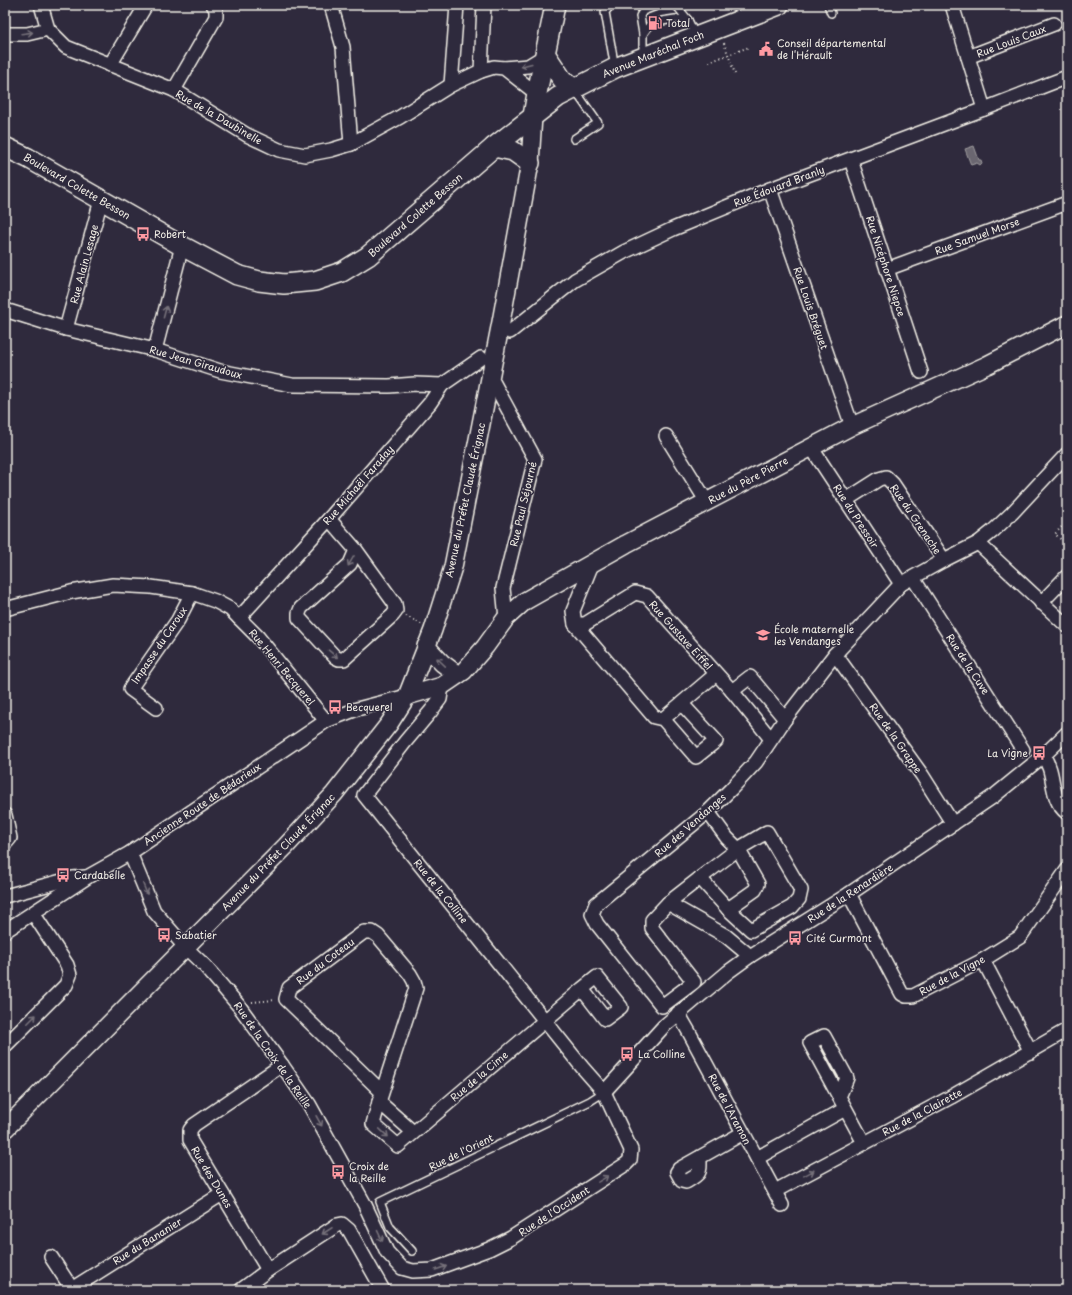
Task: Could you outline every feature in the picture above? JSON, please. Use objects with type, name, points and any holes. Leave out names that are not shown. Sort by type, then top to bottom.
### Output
[{"type":"main road","points":[[533,116],[555,5]]},
{"type":"main road","name":"Avenue Maréchal Foch","points":[[533,116],[566,93],[615,68],[643,57],[692,29],[718,28],[779,5]]},
{"type":"main road","points":[[537,94],[543,98],[549,99],[566,93],[562,80],[546,55]]},
{"type":"main road","name":"Boulevard Colette Besson","points":[[5,146],[182,246],[237,275],[259,281],[284,284],[315,281],[342,272],[368,256],[494,147],[533,116]]},
{"type":"main road","points":[[494,147],[513,151],[530,163]]},
{"type":"street","name":"Rue de la Daubinelle","points":[[41,5],[48,29],[66,47],[174,90],[247,135],[279,150],[306,155],[351,144],[400,117],[451,85],[481,70],[494,67],[504,68],[528,66],[546,55]]},
{"type":"street","points":[[110,65],[146,5]]},
{"type":"street","points":[[174,90],[216,17],[216,10],[213,5]]},
{"type":"street","points":[[331,5],[343,47],[351,144]]},
{"type":"street","points":[[451,85],[457,5]]},
{"type":"street","points":[[481,70],[484,5]]},
{"type":"street","points":[[952,5],[984,109]]},
{"type":"street","name":"Rue Louis Caux","points":[[968,57],[1054,24]]},
{"type":"street","points":[[5,34],[27,34],[48,29]]},
{"type":"street","points":[[504,68],[537,94]]},
{"type":"street","name":"Rue Édouard Branly","points":[[510,332],[575,280],[624,252],[673,229],[770,189],[851,160],[1067,77]]},
{"type":"street","name":"Avenue du Préfet Claude Érignac","points":[[5,1129],[286,846],[334,794],[389,724],[407,696],[433,630],[453,567],[503,314],[530,163],[533,116]]},
{"type":"street","name":"Rue Nicéphore Niepce","points":[[851,160],[921,372]]},
{"type":"street","name":"Rue Louis Bréguet","points":[[770,189],[852,426]]},
{"type":"street","name":"Rue Alain Lesage","points":[[66,329],[101,200]]},
{"type":"street","name":"Rue Samuel Morse","points":[[887,270],[1067,203]]},
{"type":"street","points":[[155,350],[182,246]]},
{"type":"street","name":"Rue Jean Giraudoux","points":[[5,310],[66,329],[155,350],[220,371],[292,385],[442,385]]},
{"type":"street","name":"Rue du Père Pierre","points":[[407,696],[442,686],[464,671],[485,648],[506,618],[525,601],[707,502],[852,426],[1065,329]]},
{"type":"street","name":"Rue Michaël Faraday","points":[[239,618],[329,519],[430,403],[442,385],[481,358]]},
{"type":"street","name":"Rue Paul Séjourné","points":[[490,376],[535,459],[502,588],[506,618]]},
{"type":"street","points":[[415,384],[430,403]]},
{"type":"street","points":[[666,436],[707,502]]},
{"type":"street","name":"Rue du Pressoir","points":[[811,447],[901,584]]},
{"type":"street","name":"Rue des Vendanges","points":[[668,903],[652,920],[652,928],[694,982],[662,1006],[597,924],[592,914],[596,904],[708,812],[731,789],[756,762],[785,719],[835,654],[901,584],[978,543],[1012,513],[1054,466],[1067,454]]},
{"type":"street","name":"Rue du Grenache","points":[[846,500],[879,479],[886,477],[893,484],[944,560]]},
{"type":"street","points":[[329,519],[356,550],[395,604],[396,611],[344,659],[340,659],[335,657],[299,618],[298,613],[301,608],[350,564],[356,550]]},
{"type":"street","points":[[978,543],[1067,626]]},
{"type":"street","points":[[592,564],[573,611],[575,624],[654,717],[663,719],[696,757],[716,741],[682,704]]},
{"type":"street","points":[[1041,603],[1067,576]]},
{"type":"street","name":"Rue de la Cuve","points":[[913,578],[1023,750]]},
{"type":"street","name":"Rue Henri Becquerel","points":[[5,609],[72,592],[114,585],[151,587],[192,593],[215,601],[230,609],[258,637],[326,721]]},
{"type":"street","name":"Impasse du Caroux","points":[[156,708],[130,689],[178,620],[192,593]]},
{"type":"street","name":"Rue Gustave Eiffel","points":[[575,624],[585,624],[635,593],[647,596],[732,691],[771,739]]},
{"type":"street","points":[[426,646],[442,663],[458,675]]},
{"type":"street","name":"Rue de la Grappe","points":[[835,654],[922,775],[954,824]]},
{"type":"street","points":[[663,719],[716,674]]},
{"type":"street","points":[[732,691],[750,677],[785,719]]},
{"type":"street","name":"Rue de la Colline","points":[[442,686],[440,699],[364,795],[544,1020],[604,1092]]},
{"type":"street","name":"Ancienne Route de Bédarieux","points":[[5,931],[89,876],[130,853],[326,721],[357,709],[407,696]]},
{"type":"street","name":"Rue de la Renardière","points":[[604,1092],[664,1026],[728,972],[750,956],[849,894],[994,796],[1043,756],[1067,733]]},
{"type":"street","points":[[1043,756],[1050,768],[1058,805],[1067,813]]},
{"type":"street","points":[[708,812],[727,838],[738,849],[758,884],[755,890],[728,909]]},
{"type":"street","points":[[5,816],[10,838],[5,844]]},
{"type":"street","points":[[700,878],[728,909],[751,930],[792,907],[799,899],[801,890],[767,832],[738,849],[700,878],[668,903],[726,936],[750,956]]},
{"type":"street","name":"Rue de la Croix de la Reille","points":[[130,853],[154,911],[185,947],[205,966],[239,1006],[282,1065],[316,1117],[366,1205],[388,1252],[402,1268]]},
{"type":"street","name":"Rue de la Vigne","points":[[849,894],[902,994],[906,996],[913,996],[983,960],[1020,937],[1063,885],[1067,870]]},
{"type":"street","points":[[5,896],[73,878],[89,876]]},
{"type":"street","points":[[5,1046],[66,985],[70,975],[67,965],[33,913]]},
{"type":"street","name":"Rue du Coteau","points":[[286,999],[289,988],[364,932],[372,932],[378,936],[410,974],[416,988],[380,1097]]},
{"type":"street","points":[[983,960],[1031,1052]]},
{"type":"street","name":"Rue de la Cime","points":[[380,1097],[373,1124],[398,1146],[582,989]]},
{"type":"street","points":[[286,999],[413,1132]]},
{"type":"street","name":"Rue de l'Aramon","points":[[678,1013],[782,1205]]},
{"type":"street","name":"Rue de la Clairette","points":[[775,1191],[950,1097],[1031,1052],[1067,1030]]},
{"type":"street","name":"Rue des Dunes","points":[[268,1270],[190,1140],[190,1130],[194,1124],[282,1065]]},
{"type":"street","name":"Rue de l'Occident","points":[[402,1268],[413,1271],[432,1270],[490,1249],[511,1238],[626,1164],[630,1160],[631,1150],[604,1092]]},
{"type":"street","points":[[838,1097],[864,1143]]},
{"type":"street","points":[[757,1158],[845,1109]]},
{"type":"street","points":[[700,1157],[743,1133]]},
{"type":"street","name":"Rue du Bananier","points":[[50,1257],[71,1289],[222,1194]]},
{"type":"street","points":[[241,1290],[252,1286],[268,1270],[337,1225],[342,1224],[349,1230],[383,1290]]},
{"type":"lane","points":[[611,5],[604,12],[615,68]]},
{"type":"lane","points":[[643,57],[643,34],[640,16],[643,11],[659,5]]},
{"type":"lane","points":[[676,5],[692,29]]},
{"type":"lane","points":[[828,5],[831,13]]},
{"type":"lane","points":[[662,21],[675,19],[692,29]]},
{"type":"lane","points":[[643,34],[649,26]]},
{"type":"lane","points":[[566,93],[598,123],[574,139]]},
{"type":"lane","name":"Rue de l'Orient","points":[[412,1251],[390,1227],[380,1202],[583,1104],[604,1092]]},
{"type":"path","points":[[718,28],[735,74]]},
{"type":"path","points":[[708,62],[749,47]]},
{"type":"path","points":[[1067,521],[1055,534],[1067,545]]},
{"type":"path","points":[[247,997],[252,1002],[286,999]]},
{"type":"path","points":[[1059,1290],[1067,1281]]},
{"type":"shaded area","points":[[974,146],[979,160],[981,160],[982,163],[980,165],[977,163],[971,165],[965,149]]},
{"type":"place","name":"Total","points":[[655,23]]},
{"type":"place","name":"Conseil départemental de l'Hérault","points":[[766,49]]},
{"type":"place","name":"Robert","points":[[143,234]]},
{"type":"place","name":"École maternelle les Vendanges","points":[[763,635]]},
{"type":"place","name":"Becquerel","points":[[335,707]]},
{"type":"place","name":"La Vigne","points":[[1039,753]]},
{"type":"place","name":"Cardabelle","points":[[63,875]]},
{"type":"place","name":"Sabatier","points":[[164,935]]},
{"type":"place","name":"Cité Curmont","points":[[795,938]]},
{"type":"place","name":"La Colline","points":[[627,1054]]},
{"type":"place","name":"Croix de la Reille","points":[[338,1172]]}]
